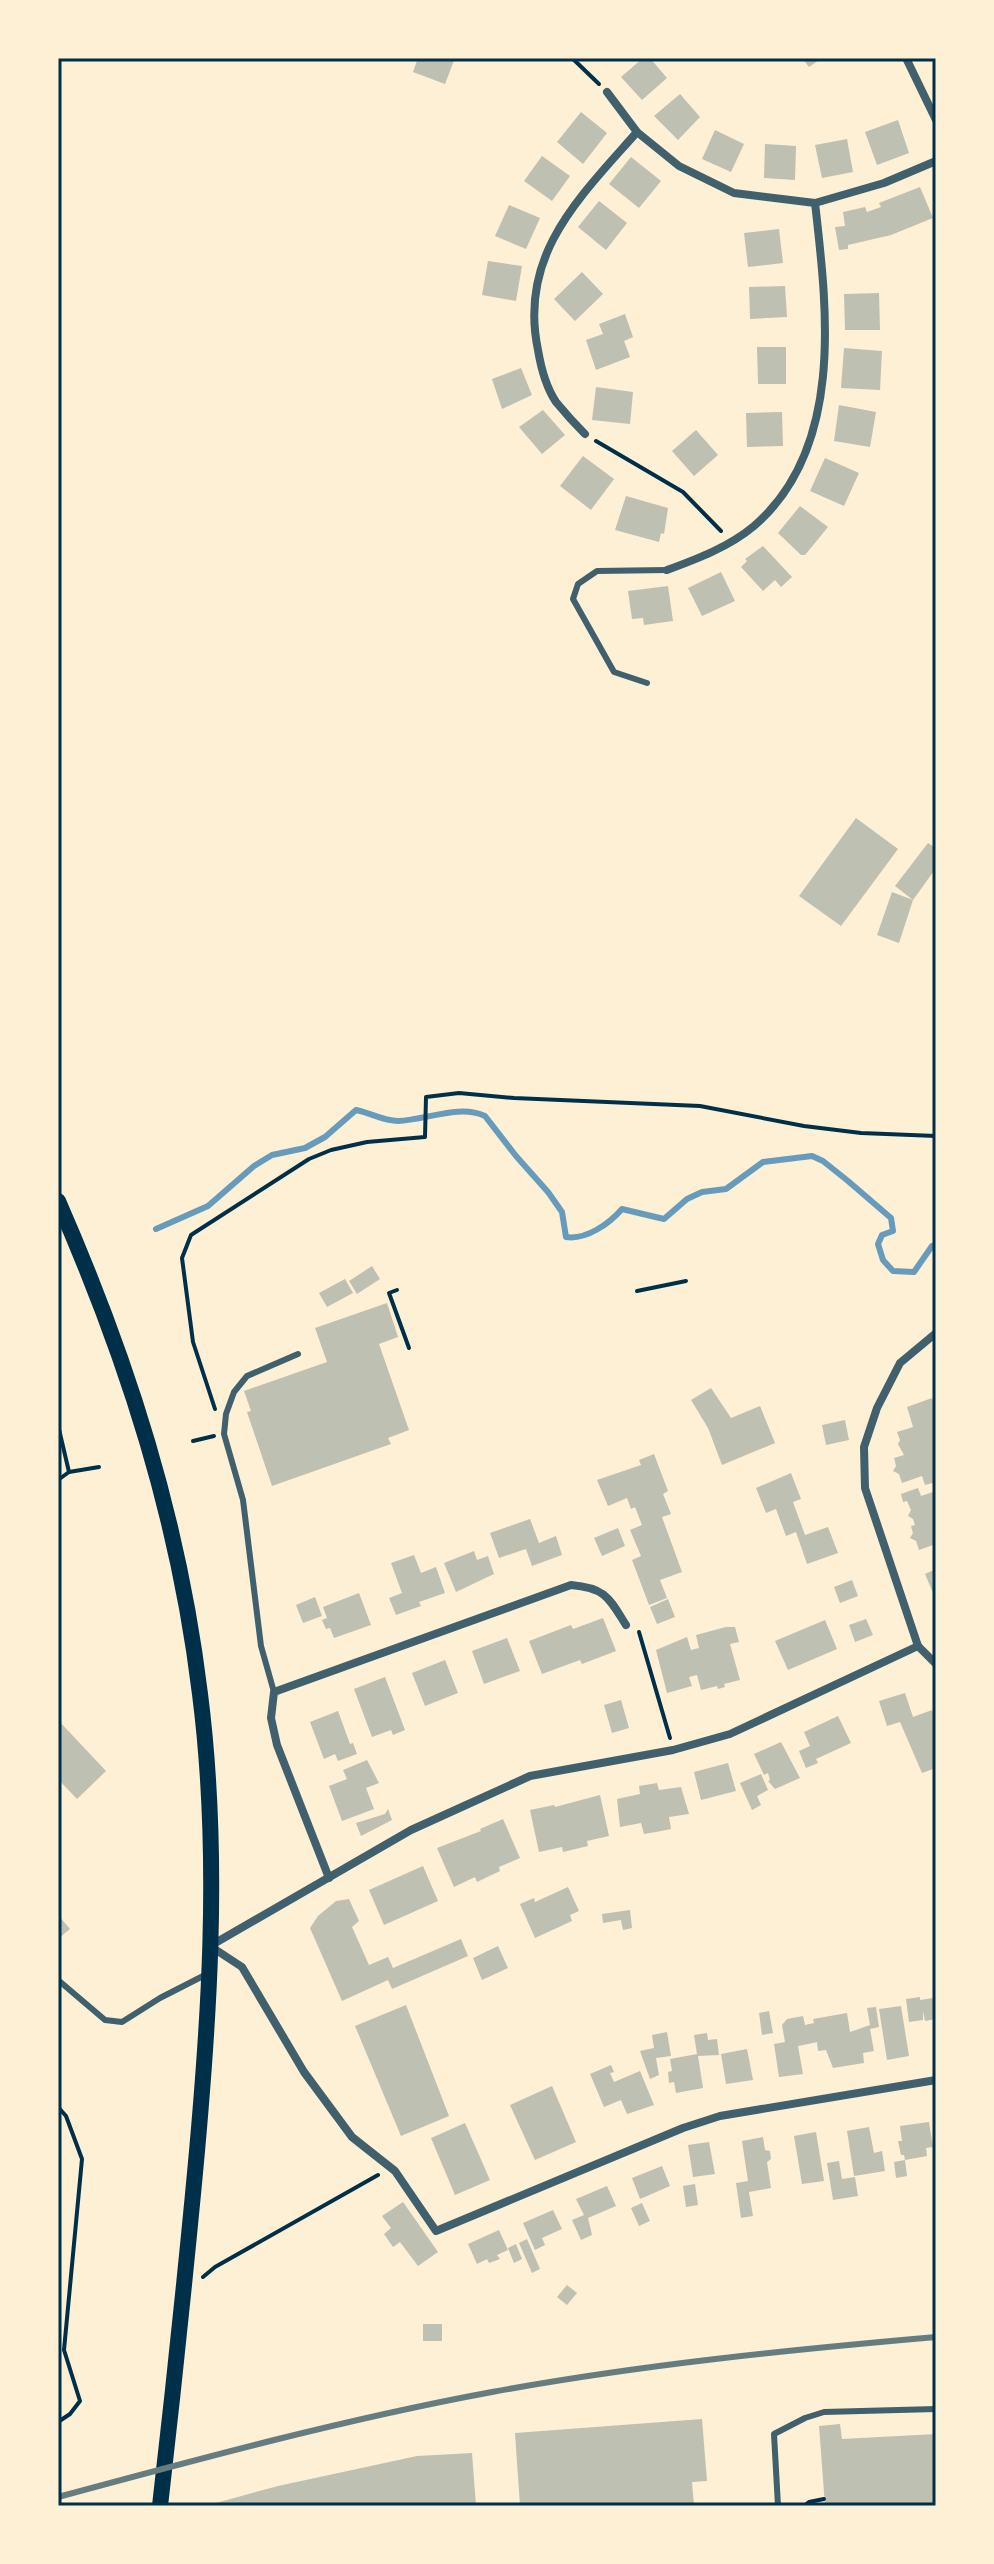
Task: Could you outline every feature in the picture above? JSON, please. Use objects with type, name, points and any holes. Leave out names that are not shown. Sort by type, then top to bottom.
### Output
[{"type":"main road","points":[[58,1201],[92,1278],[137,1402],[169,1521],[200,1694],[209,1803],[210,1946],[199,2127],[160,2506]]},
{"type":"street","points":[[906,58],[936,120]]},
{"type":"street","points":[[607,92],[637,132],[679,166],[734,193],[815,203],[884,183],[936,161]]},
{"type":"street","points":[[585,434],[555,400],[541,369],[535,336],[534,298],[542,259],[558,227],[578,199],[637,132]]},
{"type":"street","points":[[667,570],[700,558],[754,525],[778,499],[800,463],[813,431],[820,400],[826,332],[815,203]]},
{"type":"street","points":[[936,1333],[900,1363],[877,1408],[864,1447],[865,1488],[918,1646],[936,1664]]},
{"type":"street","points":[[329,1878],[277,1745],[271,1718],[274,1692],[571,1585],[593,1587],[609,1599],[626,1625]]},
{"type":"street","points":[[918,1646],[730,1734],[673,1750],[530,1776],[411,1830],[210,1946],[242,1967],[304,2072],[352,2137],[390,2167],[436,2231],[720,2116],[936,2080]]},
{"type":"lane","points":[[647,683],[614,672],[573,599],[578,584],[597,571],[667,570]]},
{"type":"lane","points":[[274,1692],[261,1646],[243,1500],[224,1434],[226,1414],[234,1392],[247,1376],[298,1354]]},
{"type":"lane","points":[[58,1980],[105,2020],[122,2022],[209,1973]]},
{"type":"lane","points":[[778,2506],[774,2434],[824,2412],[936,2409]]},
{"type":"path","points":[[572,58],[607,92]]},
{"type":"path","points":[[585,434],[683,492],[731,541]]},
{"type":"path","points":[[193,1441],[224,1434],[193,1342],[182,1258],[191,1235],[309,1159],[331,1150],[367,1142],[425,1137],[426,1097],[459,1093],[700,1106],[804,1126],[861,1133],[936,1136]]},
{"type":"path","points":[[637,1291],[686,1281]]},
{"type":"path","points":[[397,1290],[389,1293],[409,1348]]},
{"type":"path","points":[[58,1425],[69,1472]]},
{"type":"path","points":[[58,1480],[69,1472],[99,1467]]},
{"type":"path","points":[[626,1625],[640,1633],[673,1750]]},
{"type":"path","points":[[58,2107],[66,2116],[82,2159],[64,2350],[80,2401],[70,2414],[58,2422]]},
{"type":"path","points":[[183,2293],[215,2267],[390,2167]]},
{"type":"path","points":[[804,2506],[824,2499]]},
{"type":"building","points":[[418,58],[455,58],[445,84],[413,72]]},
{"type":"building","points":[[643,58],[650,58],[667,78],[642,100],[621,77]]},
{"type":"building","points":[[802,58],[822,58],[809,67]]},
{"type":"building","points":[[680,94],[700,117],[678,140],[654,116]]},
{"type":"building","points":[[581,112],[607,133],[583,164],[557,142]]},
{"type":"building","points":[[898,120],[909,153],[877,165],[865,132]]},
{"type":"building","points":[[715,130],[744,144],[731,172],[702,159]]},
{"type":"building","points":[[847,139],[853,172],[822,178],[815,145]]},
{"type":"building","points":[[765,144],[796,146],[795,180],[764,178]]},
{"type":"building","points":[[542,156],[570,176],[552,201],[524,181]]},
{"type":"building","points":[[631,157],[661,181],[639,208],[609,184]]},
{"type":"building","points":[[920,187],[933,218],[891,235],[839,250],[835,227],[845,226],[843,212],[865,207],[867,212],[881,207],[879,203]]},
{"type":"building","points":[[599,201],[627,223],[606,250],[578,227]]},
{"type":"building","points":[[509,205],[540,218],[526,249],[495,236]]},
{"type":"building","points":[[779,229],[783,263],[748,267],[744,233]]},
{"type":"building","points":[[488,261],[522,266],[516,301],[482,295]]},
{"type":"building","points":[[582,272],[603,294],[575,321],[554,299]]},
{"type":"building","points":[[785,286],[787,317],[750,319],[749,287]]},
{"type":"building","points":[[879,293],[880,330],[845,330],[844,294]]},
{"type":"building","points":[[625,314],[633,337],[624,341],[630,357],[596,370],[586,340],[603,334],[599,324]]},
{"type":"building","points":[[757,347],[786,347],[786,384],[758,384]]},
{"type":"building","points":[[844,348],[882,351],[880,390],[841,388]]},
{"type":"building","points":[[521,368],[532,395],[502,409],[492,379]]},
{"type":"building","points":[[596,387],[633,392],[630,424],[592,420]]},
{"type":"building","points":[[839,405],[876,412],[870,447],[834,441]]},
{"type":"building","points":[[543,410],[565,435],[542,454],[519,427]]},
{"type":"building","points":[[782,412],[783,446],[747,447],[746,413]]},
{"type":"building","points":[[696,430],[718,455],[694,476],[672,451]]},
{"type":"building","points":[[583,456],[614,479],[591,510],[560,486]]},
{"type":"building","points":[[825,458],[859,473],[844,506],[810,491]]},
{"type":"building","points":[[626,496],[668,508],[664,534],[661,533],[659,542],[615,530]]},
{"type":"building","points":[[800,506],[828,527],[805,555],[801,555],[778,533]]},
{"type":"building","points":[[763,546],[792,577],[781,587],[775,580],[763,591],[741,567],[747,561],[745,559]]},
{"type":"building","points":[[721,572],[735,601],[702,616],[688,588]]},
{"type":"building","points":[[668,586],[673,621],[644,625],[643,618],[632,619],[628,591]]},
{"type":"building","points":[[856,818],[898,849],[841,926],[799,896]]},
{"type":"building","points":[[928,843],[936,848],[936,868],[913,900],[895,886]]},
{"type":"building","points":[[892,892],[913,900],[899,943],[877,935]]},
{"type":"building","points":[[372,1266],[380,1279],[357,1294],[349,1281]]},
{"type":"building","points":[[345,1279],[353,1293],[327,1307],[319,1293]]},
{"type":"building","points":[[387,1303],[398,1337],[379,1344],[409,1430],[388,1438],[391,1444],[272,1486],[247,1412],[251,1411],[244,1391],[327,1362],[315,1328]]},
{"type":"building","points":[[711,1388],[731,1418],[760,1406],[775,1443],[722,1465],[708,1428],[691,1400]]},
{"type":"building","points":[[932,1398],[936,1409],[936,1420],[933,1421],[936,1428],[936,1482],[925,1485],[922,1476],[902,1483],[899,1474],[893,1471],[896,1466],[894,1458],[904,1455],[898,1444],[897,1432],[913,1427],[907,1407]]},
{"type":"building","points":[[845,1420],[849,1440],[826,1445],[822,1425]]},
{"type":"building","points":[[654,1454],[668,1491],[663,1494],[671,1514],[662,1517],[682,1572],[660,1580],[667,1598],[649,1605],[632,1560],[641,1556],[630,1530],[642,1525],[635,1507],[631,1509],[627,1498],[608,1506],[597,1480],[641,1465],[639,1460]]},
{"type":"building","points":[[791,1473],[801,1499],[793,1502],[805,1535],[828,1527],[838,1553],[807,1564],[796,1532],[786,1536],[776,1509],[766,1513],[756,1488]]},
{"type":"building","points":[[918,1488],[921,1496],[936,1491],[936,1544],[919,1550],[916,1541],[910,1538],[913,1533],[911,1526],[915,1525],[908,1516],[911,1510],[907,1501],[903,1502],[901,1494]]},
{"type":"building","points":[[530,1519],[539,1543],[556,1536],[562,1555],[532,1566],[526,1549],[499,1558],[490,1533]]},
{"type":"building","points":[[618,1528],[625,1546],[602,1556],[594,1538]]},
{"type":"building","points":[[474,1551],[477,1560],[488,1556],[494,1574],[456,1592],[444,1563]]},
{"type":"building","points":[[414,1555],[421,1573],[436,1567],[445,1593],[419,1602],[421,1606],[396,1615],[389,1598],[402,1593],[391,1563]]},
{"type":"building","points":[[936,1569],[936,1600],[925,1574]]},
{"type":"building","points":[[852,1580],[858,1596],[840,1603],[834,1587]]},
{"type":"building","points":[[359,1593],[371,1625],[334,1638],[322,1620],[327,1618],[323,1607]]},
{"type":"building","points":[[315,1597],[322,1616],[303,1623],[296,1605]]},
{"type":"building","points":[[668,1599],[675,1617],[657,1624],[650,1607]]},
{"type":"building","points":[[603,1618],[616,1651],[542,1674],[529,1641],[571,1625],[573,1629]]},
{"type":"building","points":[[866,1619],[873,1635],[855,1642],[849,1625]]},
{"type":"building","points":[[825,1620],[837,1649],[788,1670],[775,1641]]},
{"type":"building","points":[[735,1627],[739,1642],[730,1644],[740,1680],[718,1689],[717,1686],[701,1690],[697,1675],[689,1677],[692,1686],[667,1693],[656,1650],[687,1637],[691,1650],[699,1648],[696,1635]]},
{"type":"building","points":[[507,1638],[520,1671],[484,1684],[472,1651]]},
{"type":"building","points":[[445,1660],[458,1693],[425,1706],[412,1673]]},
{"type":"building","points":[[385,1677],[405,1730],[393,1735],[391,1730],[372,1737],[354,1689]]},
{"type":"building","points":[[905,1693],[913,1717],[932,1710],[936,1721],[936,1768],[922,1773],[900,1722],[887,1726],[879,1701]]},
{"type":"building","points":[[621,1700],[629,1728],[612,1733],[604,1705]]},
{"type":"building","points":[[338,1711],[357,1754],[338,1761],[335,1754],[324,1759],[310,1722]]},
{"type":"building","points":[[838,1716],[851,1743],[816,1759],[818,1763],[806,1768],[799,1751],[810,1746],[804,1732]]},
{"type":"building","points":[[58,1720],[106,1771],[77,1799],[58,1779]]},
{"type":"building","points":[[781,1742],[800,1778],[775,1789],[754,1754]]},
{"type":"building","points":[[367,1760],[379,1783],[366,1788],[374,1809],[342,1821],[329,1786],[347,1779],[343,1770]]},
{"type":"building","points":[[728,1763],[736,1791],[701,1800],[694,1772]]},
{"type":"building","points":[[761,1774],[768,1790],[757,1796],[761,1805],[752,1810],[740,1783]]},
{"type":"building","points":[[657,1783],[659,1790],[681,1787],[689,1814],[669,1817],[671,1829],[656,1832],[644,1834],[641,1823],[620,1827],[617,1799],[640,1794],[639,1786]]},
{"type":"building","points":[[600,1795],[609,1836],[587,1841],[588,1846],[563,1852],[562,1847],[539,1852],[530,1810]]},
{"type":"building","points":[[388,1809],[392,1820],[361,1836],[356,1823],[385,1814]]},
{"type":"building","points":[[503,1819],[520,1858],[477,1882],[475,1877],[454,1887],[437,1848]]},
{"type":"building","points":[[423,1866],[438,1901],[384,1925],[369,1890]]},
{"type":"building","points":[[568,1887],[579,1911],[570,1915],[572,1921],[535,1938],[520,1904],[534,1898],[535,1902]]},
{"type":"building","points":[[349,1899],[359,1921],[352,1927],[369,1965],[388,1957],[393,1968],[461,1939],[468,1956],[392,1989],[388,1980],[342,2001],[310,1928],[318,1916],[336,1901]]},
{"type":"building","points":[[630,1910],[632,1928],[623,1930],[621,1920],[603,1923],[602,1914]]},
{"type":"building","points":[[58,1915],[70,1929],[58,1939]]},
{"type":"building","points":[[498,1946],[508,1968],[482,1980],[473,1958]]},
{"type":"building","points":[[920,1997],[920,2000],[933,1998],[936,2019],[925,2021],[923,2011],[923,2020],[909,2022],[906,1999]]},
{"type":"building","points":[[406,2005],[449,2116],[401,2136],[355,2026]]},
{"type":"building","points":[[901,2006],[909,2056],[887,2060],[879,2009]]},
{"type":"building","points":[[876,2007],[879,2027],[870,2029],[874,2051],[863,2053],[864,2063],[833,2068],[826,2050],[818,2051],[817,2042],[798,2046],[803,2074],[779,2077],[774,2044],[785,2042],[782,2025],[787,2019],[803,2016],[805,2025],[814,2023],[813,2019],[847,2013],[850,2032],[870,2025],[867,2008]]},
{"type":"building","points":[[769,2011],[773,2033],[762,2035],[759,2013]]},
{"type":"building","points":[[667,2032],[671,2056],[656,2058],[659,2075],[650,2079],[640,2051],[654,2048],[652,2035]]},
{"type":"building","points":[[707,2033],[708,2040],[717,2039],[719,2055],[698,2056],[703,2088],[676,2093],[674,2082],[669,2083],[668,2072],[672,2071],[670,2059],[697,2054],[694,2035]]},
{"type":"building","points":[[747,2049],[753,2080],[726,2084],[721,2054]]},
{"type":"building","points":[[611,2065],[614,2082],[640,2071],[654,2105],[627,2114],[621,2100],[604,2107],[590,2074]]},
{"type":"building","points":[[552,2086],[576,2142],[535,2160],[510,2105]]},
{"type":"building","points":[[929,2122],[933,2147],[926,2148],[927,2156],[905,2160],[898,2141],[902,2141],[900,2126]]},
{"type":"building","points":[[465,2123],[490,2180],[455,2195],[431,2138]]},
{"type":"building","points":[[869,2127],[874,2153],[882,2151],[885,2171],[854,2176],[847,2131]]},
{"type":"building","points":[[816,2132],[824,2181],[802,2184],[794,2136]]},
{"type":"building","points":[[763,2137],[765,2150],[770,2151],[771,2159],[767,2162],[771,2188],[749,2192],[753,2216],[741,2218],[736,2183],[748,2181],[742,2141]]},
{"type":"building","points":[[709,2142],[715,2174],[693,2177],[688,2145]]},
{"type":"building","points":[[905,2160],[907,2176],[896,2178],[894,2162]]},
{"type":"building","points":[[839,2161],[842,2179],[855,2177],[858,2196],[833,2200],[827,2163]]},
{"type":"building","points":[[662,2166],[670,2186],[640,2199],[632,2178]]},
{"type":"building","points":[[695,2184],[698,2205],[686,2207],[683,2186]]},
{"type":"building","points":[[607,2186],[616,2206],[588,2218],[592,2235],[581,2240],[572,2220],[584,2215],[576,2199]]},
{"type":"building","points":[[403,2202],[438,2252],[418,2266],[400,2242],[393,2247],[384,2234],[391,2228],[382,2216]]},
{"type":"building","points":[[642,2203],[650,2221],[639,2226],[631,2208]]},
{"type":"building","points":[[553,2210],[562,2229],[542,2238],[545,2245],[535,2250],[523,2223]]},
{"type":"building","points":[[499,2230],[508,2250],[497,2255],[500,2259],[489,2263],[487,2259],[477,2264],[468,2244]]},
{"type":"building","points":[[527,2239],[540,2269],[532,2273],[519,2243]]},
{"type":"building","points":[[516,2244],[522,2259],[514,2263],[508,2248]]},
{"type":"building","points":[[567,2285],[577,2293],[567,2305],[557,2297]]},
{"type":"building","points":[[423,2324],[442,2324],[442,2341],[423,2341]]},
{"type":"building","points":[[702,2419],[707,2481],[692,2482],[694,2506],[520,2506],[515,2433]]},
{"type":"building","points":[[840,2424],[842,2439],[936,2434],[936,2504],[825,2506],[819,2426]]},
{"type":"building","points":[[472,2453],[476,2506],[205,2506],[278,2486],[417,2456]]},
{"type":"waterway","points":[[156,1229],[208,1206],[254,1166],[272,1155],[305,1148],[325,1137],[356,1110],[398,1121],[464,1112],[485,1116],[548,1192],[562,1212],[566,1237],[597,1230],[622,1209],[664,1219],[687,1199],[702,1192],[726,1189],[763,1162],[812,1156],[823,1161],[891,1218],[893,1231],[882,1235],[878,1244],[883,1260],[893,1271],[914,1272],[932,1246],[936,1245]]},
{"type":"railway","points":[[58,2497],[328,2427],[492,2392],[713,2359],[936,2337]]}]
